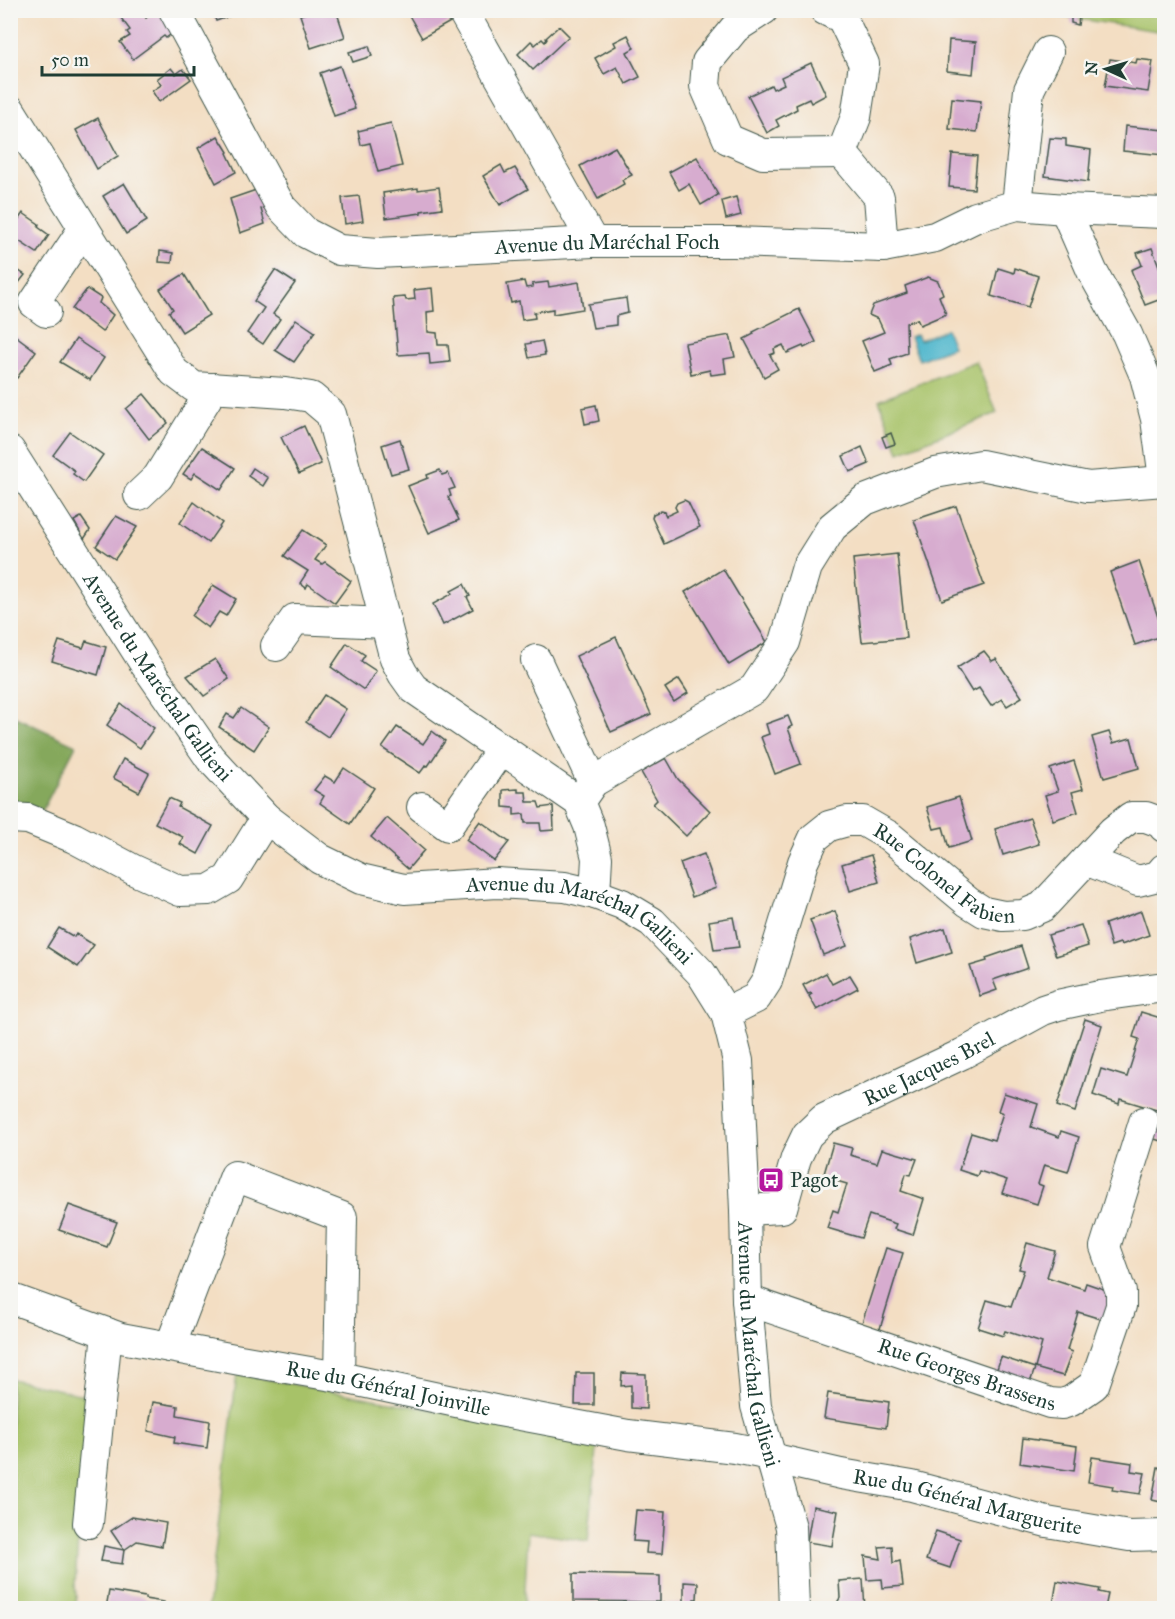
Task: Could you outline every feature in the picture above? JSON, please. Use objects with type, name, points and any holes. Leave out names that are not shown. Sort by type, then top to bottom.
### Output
[{"type":"street","name":"Avenue du Maréchal Foch","points":[[174,10],[281,207],[306,233],[339,250],[378,253],[593,242],[734,242],[883,247],[935,237],[976,217],[1017,205],[1164,213]]},
{"type":"street","points":[[462,10],[593,242]]},
{"type":"street","points":[[763,10],[735,28],[707,62],[705,86],[728,139],[763,154],[842,153]]},
{"type":"street","points":[[825,10],[842,18],[864,64],[856,117],[842,153]]},
{"type":"street","points":[[1017,205],[1029,90],[1048,52]]},
{"type":"street","points":[[10,110],[174,372],[194,387],[311,397],[331,414],[395,659],[413,688],[502,749],[586,792]]},
{"type":"street","points":[[842,153],[879,197],[883,247]]},
{"type":"street","points":[[586,792],[754,689],[785,642],[807,567],[832,527],[865,501],[935,473],[981,465],[1088,487],[1164,480],[1156,419],[1145,376],[1126,333],[1092,271],[1065,209]]},
{"type":"street","points":[[46,312],[34,303],[84,228]]},
{"type":"street","points":[[140,495],[158,477],[213,388]]},
{"type":"street","name":"Avenue du Maréchal Gallieni","points":[[10,451],[145,664],[210,758],[266,818],[320,859],[361,879],[404,889],[497,883],[565,887],[595,894],[622,904],[652,922],[701,973],[726,1013],[738,1061],[747,1300],[756,1406],[791,1527],[794,1608]]},
{"type":"street","points":[[276,646],[295,620],[386,623]]},
{"type":"street","points":[[536,660],[586,792],[589,826],[597,858],[595,894]]},
{"type":"street","points":[[422,807],[448,826],[502,749]]},
{"type":"street","name":"Rue Colonel Fabien","points":[[726,1013],[756,998],[767,981],[803,862],[814,838],[829,826],[847,821],[863,821],[889,836],[968,902],[984,912],[1003,916],[1023,915],[1042,907],[1113,831],[1131,817],[1146,817],[1162,823],[1164,827]]},
{"type":"street","points":[[10,818],[28,819],[74,838],[180,891],[209,890],[228,879],[266,818]]},
{"type":"street","points":[[1086,860],[1138,881],[1158,876],[1164,869]]},
{"type":"street","name":"Rue Jacques Brel","points":[[745,1210],[782,1208],[796,1158],[803,1143],[807,1135],[824,1119],[962,1054],[1042,1010],[1100,996],[1164,987]]},
{"type":"street","name":"Rue Georges Brassens","points":[[747,1300],[1050,1403],[1062,1404],[1071,1401],[1094,1385],[1121,1306],[1122,1292],[1106,1247],[1144,1122]]},
{"type":"street","points":[[171,1347],[235,1176],[342,1217],[339,1377]]},
{"type":"street","name":"Rue du Général Joinville","points":[[10,1298],[121,1338],[339,1377],[499,1411],[628,1435],[735,1448],[771,1456]]},
{"type":"street","points":[[88,1523],[107,1333]]},
{"type":"street","name":"Rue du Général Marguerite","points":[[771,1456],[841,1473],[912,1486],[1047,1522],[1129,1536],[1164,1535]]},
{"type":"green space","points":[[1032,10],[1164,11],[1164,32],[1032,12]]},
{"type":"green space","points":[[976,361],[997,413],[899,452],[879,400]]},
{"type":"green space","points":[[11,715],[76,745],[40,815],[11,805]]},
{"type":"green space","points":[[237,1374],[598,1440],[588,1541],[528,1532],[524,1608],[208,1608]]},
{"type":"green space","points":[[11,1379],[88,1396],[75,1584],[77,1608],[11,1608]]},
{"type":"water","points":[[946,329],[953,347],[919,360],[910,337],[917,334],[920,340]]},
{"type":"building","points":[[115,10],[141,10],[146,18],[155,10],[160,10],[174,32],[166,38],[164,36],[133,59],[120,42],[130,36],[127,32],[130,30]]},
{"type":"building","points":[[212,10],[244,10],[245,11],[216,21]]},
{"type":"building","points":[[315,10],[336,10],[345,37],[311,48],[300,15]]},
{"type":"building","points":[[406,10],[453,10],[452,21],[422,38]]},
{"type":"building","points":[[1071,10],[1080,10],[1078,25],[1071,23]]},
{"type":"building","points":[[559,26],[569,36],[533,70],[518,54],[531,41],[535,45],[542,39],[545,42],[546,38]]},
{"type":"building","points":[[628,35],[634,48],[627,52],[640,77],[626,84],[617,67],[604,74],[595,58],[616,46],[614,42]]},
{"type":"building","points":[[949,40],[976,42],[973,74],[947,71]]},
{"type":"building","points":[[369,46],[372,56],[353,62],[349,52]]},
{"type":"building","points":[[1110,59],[1136,63],[1137,59],[1153,61],[1148,92],[1105,86]]},
{"type":"building","points":[[811,63],[826,95],[811,103],[809,99],[796,105],[797,109],[776,120],[779,126],[767,133],[748,96],[771,85],[773,89],[784,84],[781,77]]},
{"type":"building","points":[[340,66],[355,109],[334,116],[320,73]]},
{"type":"building","points":[[171,68],[176,74],[183,69],[191,79],[159,102],[152,91],[161,85],[157,79]]},
{"type":"building","points":[[952,98],[981,101],[977,132],[949,129]]},
{"type":"building","points":[[98,118],[118,156],[97,169],[76,130]]},
{"type":"building","points":[[391,123],[402,166],[378,172],[370,143],[361,145],[358,131]]},
{"type":"building","points":[[1125,126],[1164,130],[1164,155],[1123,151]]},
{"type":"building","points":[[218,136],[236,172],[216,183],[198,148]]},
{"type":"building","points":[[1050,138],[1066,139],[1066,146],[1091,150],[1088,182],[1045,176]]},
{"type":"building","points":[[615,147],[632,175],[622,180],[624,184],[598,199],[580,166]]},
{"type":"building","points":[[952,154],[977,156],[974,189],[949,187]]},
{"type":"building","points":[[697,157],[718,195],[701,205],[689,184],[679,190],[669,172]]},
{"type":"building","points":[[501,165],[505,173],[515,168],[528,189],[500,205],[483,176]]},
{"type":"building","points":[[124,183],[147,221],[126,234],[103,196]]},
{"type":"building","points":[[439,187],[442,208],[386,218],[383,193]]},
{"type":"building","points":[[259,189],[265,207],[261,209],[265,224],[240,233],[230,199]]},
{"type":"building","points":[[359,196],[363,221],[345,224],[342,198]]},
{"type":"building","points":[[736,197],[741,215],[726,219],[722,201]]},
{"type":"building","points":[[23,213],[39,224],[38,227],[49,235],[37,253],[10,235],[10,231]]},
{"type":"building","points":[[1152,248],[1164,279],[1164,298],[1145,305],[1131,270],[1142,265],[1137,253]]},
{"type":"building","points":[[160,251],[173,253],[172,263],[159,262]]},
{"type":"building","points":[[10,265],[25,275],[10,294]]},
{"type":"building","points":[[998,268],[1014,273],[1015,268],[1038,276],[1028,307],[991,296]]},
{"type":"building","points":[[275,270],[295,283],[273,314],[280,319],[263,344],[247,333],[264,308],[254,301]]},
{"type":"building","points":[[184,274],[209,315],[182,332],[169,312],[173,309],[160,289]]},
{"type":"building","points":[[928,277],[938,281],[943,294],[939,296],[946,314],[920,325],[917,319],[906,323],[907,353],[890,359],[892,365],[875,372],[862,341],[884,332],[878,319],[869,315],[873,305],[907,293],[905,286]]},
{"type":"building","points":[[524,281],[526,288],[533,287],[532,284],[548,282],[549,287],[579,282],[583,309],[553,314],[553,309],[534,312],[535,318],[522,320],[519,301],[511,303],[507,284]]},
{"type":"building","points":[[432,288],[434,311],[427,312],[428,332],[437,333],[438,345],[448,345],[450,362],[430,364],[429,353],[398,355],[393,298],[415,299],[414,290]]},
{"type":"building","points":[[87,289],[101,298],[99,303],[113,315],[102,332],[72,309]]},
{"type":"building","points":[[626,298],[628,313],[616,316],[616,325],[593,328],[588,304]]},
{"type":"building","points":[[799,309],[816,342],[787,353],[783,345],[774,349],[775,353],[770,355],[778,369],[764,377],[744,339],[754,334],[753,332]]},
{"type":"building","points":[[296,319],[315,332],[294,362],[275,350]]},
{"type":"building","points":[[730,335],[735,357],[724,359],[726,373],[711,375],[710,370],[691,374],[685,343]]},
{"type":"building","points":[[16,336],[36,351],[17,378],[10,373],[10,343]]},
{"type":"building","points":[[76,339],[104,358],[90,380],[60,362]]},
{"type":"building","points":[[542,341],[545,355],[529,358],[526,344]]},
{"type":"building","points":[[144,394],[168,423],[149,439],[126,409]]},
{"type":"building","points":[[596,405],[599,421],[585,424],[582,408]]},
{"type":"building","points":[[304,426],[321,464],[299,474],[281,437]]},
{"type":"building","points":[[70,432],[103,455],[84,482],[73,474],[75,471],[53,455]]},
{"type":"building","points":[[891,433],[895,444],[886,447],[882,437]]},
{"type":"building","points":[[400,439],[409,469],[391,474],[382,445]]},
{"type":"building","points":[[202,447],[235,468],[221,490],[195,473],[191,479],[183,474]]},
{"type":"building","points":[[862,447],[869,464],[850,472],[843,456]]},
{"type":"building","points":[[253,468],[268,478],[263,486],[248,476]]},
{"type":"building","points":[[440,470],[442,475],[448,473],[455,488],[449,490],[451,496],[448,497],[459,520],[429,533],[408,486]]},
{"type":"building","points":[[684,500],[688,502],[700,527],[664,544],[652,518],[653,514],[660,511],[666,516],[677,511],[675,507],[677,503]]},
{"type":"building","points":[[194,502],[222,523],[208,543],[180,523]]},
{"type":"building","points":[[956,506],[984,585],[942,600],[914,520]]},
{"type":"building","points":[[116,516],[137,527],[115,559],[96,546]]},
{"type":"building","points":[[81,517],[90,530],[84,539],[74,521]]},
{"type":"building","points":[[303,530],[326,545],[315,560],[322,564],[325,562],[351,581],[335,603],[308,584],[306,588],[300,583],[308,571],[284,556]]},
{"type":"building","points":[[897,554],[906,638],[862,642],[853,559]]},
{"type":"building","points":[[1139,561],[1164,635],[1135,645],[1110,572]]},
{"type":"building","points":[[723,569],[767,642],[729,665],[685,592]]},
{"type":"building","points":[[464,584],[473,609],[443,625],[433,604],[452,594],[451,591]]},
{"type":"building","points":[[213,585],[236,599],[226,616],[219,612],[208,628],[192,616]]},
{"type":"building","points":[[616,637],[651,714],[611,732],[576,656]]},
{"type":"building","points":[[59,641],[83,648],[86,641],[106,647],[98,675],[52,661]]},
{"type":"building","points":[[347,643],[365,655],[361,661],[376,671],[364,690],[331,667]]},
{"type":"building","points":[[984,651],[992,661],[996,659],[1022,697],[1007,706],[1002,699],[991,706],[979,688],[972,692],[957,668]]},
{"type":"building","points":[[215,659],[229,679],[204,696],[187,676]]},
{"type":"building","points":[[679,679],[688,693],[674,702],[665,688]]},
{"type":"building","points":[[324,695],[346,709],[328,737],[306,722]]},
{"type":"building","points":[[121,704],[154,728],[140,748],[107,725]]},
{"type":"building","points":[[241,708],[269,727],[254,750],[219,727],[227,714],[234,718]]},
{"type":"building","points":[[788,716],[792,726],[788,728],[801,764],[775,774],[761,737],[769,734],[766,724]]},
{"type":"building","points":[[397,727],[423,744],[432,731],[445,741],[428,766],[426,765],[420,773],[382,748]]},
{"type":"building","points":[[1109,732],[1113,743],[1131,738],[1139,768],[1104,778],[1092,737]]},
{"type":"building","points":[[666,758],[678,779],[710,811],[686,836],[653,804],[657,800],[641,772]]},
{"type":"building","points":[[123,759],[149,773],[139,792],[113,778]]},
{"type":"building","points":[[1074,761],[1083,789],[1072,792],[1078,812],[1053,820],[1045,795],[1058,791],[1050,769]]},
{"type":"building","points":[[344,768],[374,788],[350,824],[320,803],[324,796],[314,790],[325,776],[335,782]]},
{"type":"building","points":[[518,789],[518,792],[526,792],[527,802],[538,802],[540,808],[553,806],[554,830],[541,831],[540,823],[525,823],[524,814],[514,815],[514,808],[503,807],[503,790]]},
{"type":"building","points":[[959,797],[972,841],[949,848],[943,827],[934,829],[927,807]]},
{"type":"building","points":[[169,798],[180,803],[178,807],[213,826],[198,854],[180,844],[183,837],[155,823]]},
{"type":"building","points":[[387,818],[424,850],[408,869],[371,837]]},
{"type":"building","points":[[1030,818],[1039,844],[1003,855],[995,829]]},
{"type":"building","points":[[480,821],[509,842],[494,861],[466,840]]},
{"type":"building","points":[[704,854],[716,888],[692,897],[680,863]]},
{"type":"building","points":[[871,855],[879,882],[850,891],[842,864]]},
{"type":"building","points":[[835,911],[847,946],[823,955],[810,920]]},
{"type":"building","points":[[1141,911],[1149,935],[1121,945],[1120,943],[1111,946],[1105,924]]},
{"type":"building","points":[[733,917],[739,947],[714,950],[709,921]]},
{"type":"building","points":[[1081,925],[1088,946],[1056,956],[1048,935]]},
{"type":"building","points":[[59,928],[74,937],[76,934],[94,945],[78,967],[47,947]]},
{"type":"building","points":[[945,928],[952,952],[917,963],[910,939]]},
{"type":"building","points":[[1021,946],[1028,968],[993,980],[997,990],[980,996],[970,966]]},
{"type":"building","points":[[826,973],[832,984],[850,975],[858,988],[817,1010],[809,996],[812,994],[808,994],[803,985]]},
{"type":"building","points":[[1141,1012],[1164,1019],[1162,1046],[1164,1047],[1164,1142],[1151,1138],[1160,1111],[1120,1099],[1119,1104],[1093,1095],[1101,1069],[1127,1077],[1139,1039],[1133,1037]]},
{"type":"building","points":[[1085,1019],[1102,1025],[1075,1112],[1057,1106]]},
{"type":"building","points":[[1004,1093],[1038,1104],[1031,1127],[1059,1137],[1061,1131],[1079,1137],[1068,1172],[1044,1165],[1038,1184],[1043,1186],[1037,1204],[1002,1193],[1007,1180],[979,1171],[977,1176],[959,1170],[971,1133],[994,1140],[1003,1113],[998,1111]]},
{"type":"building","points":[[833,1143],[852,1148],[850,1155],[877,1163],[882,1149],[917,1159],[911,1175],[906,1174],[901,1191],[924,1199],[913,1235],[894,1229],[896,1224],[869,1215],[861,1238],[827,1228],[833,1210],[838,1212],[847,1184],[823,1177]]},
{"type":"building","points":[[69,1205],[117,1222],[107,1247],[59,1230]]},
{"type":"building","points":[[1027,1243],[1055,1251],[1047,1277],[1084,1289],[1086,1283],[1112,1292],[1104,1320],[1078,1312],[1067,1350],[1072,1352],[1063,1376],[1035,1368],[1042,1343],[1005,1331],[1003,1336],[978,1328],[987,1300],[1011,1307],[1024,1270],[1019,1269]]},
{"type":"building","points":[[886,1248],[903,1253],[879,1332],[861,1326]]},
{"type":"building","points":[[1001,1357],[1035,1368],[1029,1386],[995,1375]]},
{"type":"building","points":[[576,1373],[594,1373],[594,1405],[575,1405]]},
{"type":"building","points":[[622,1373],[646,1374],[646,1409],[631,1408],[631,1385],[621,1386]]},
{"type":"building","points":[[828,1393],[889,1402],[886,1428],[824,1418]]},
{"type":"building","points":[[153,1402],[178,1406],[177,1415],[210,1421],[207,1448],[174,1443],[175,1437],[148,1431]]},
{"type":"building","points":[[1023,1438],[1077,1446],[1074,1471],[1020,1463]]},
{"type":"building","points":[[1092,1457],[1132,1463],[1131,1471],[1145,1473],[1140,1494],[1112,1490],[1113,1486],[1088,1482]]},
{"type":"building","points":[[1158,1467],[1164,1469],[1164,1493],[1161,1502],[1152,1500]]},
{"type":"building","points":[[813,1506],[838,1511],[832,1546],[807,1542]]},
{"type":"building","points":[[636,1510],[665,1512],[662,1554],[646,1553],[647,1542],[633,1541]]},
{"type":"building","points":[[132,1517],[166,1523],[162,1546],[137,1541],[124,1550],[111,1531]]},
{"type":"building","points":[[936,1531],[960,1539],[950,1568],[926,1560]]},
{"type":"building","points":[[104,1546],[124,1550],[122,1564],[101,1561]]},
{"type":"building","points":[[892,1546],[893,1563],[900,1561],[903,1586],[883,1588],[882,1579],[867,1580],[865,1556],[881,1559],[879,1547]]},
{"type":"building","points":[[573,1574],[660,1576],[660,1602],[573,1601]]},
{"type":"building","points":[[863,1579],[865,1608],[838,1608],[839,1581]]},
{"type":"building","points":[[1057,1581],[1100,1589],[1099,1592],[1108,1594],[1105,1608],[1071,1608],[1053,1605]]},
{"type":"building","points":[[684,1582],[698,1583],[694,1608],[662,1608],[663,1603],[684,1604]]},
{"type":"building","points":[[109,1591],[164,1602],[163,1608],[106,1608]]},
{"type":"place","name":"Pagot","points":[[771,1180]]}]
